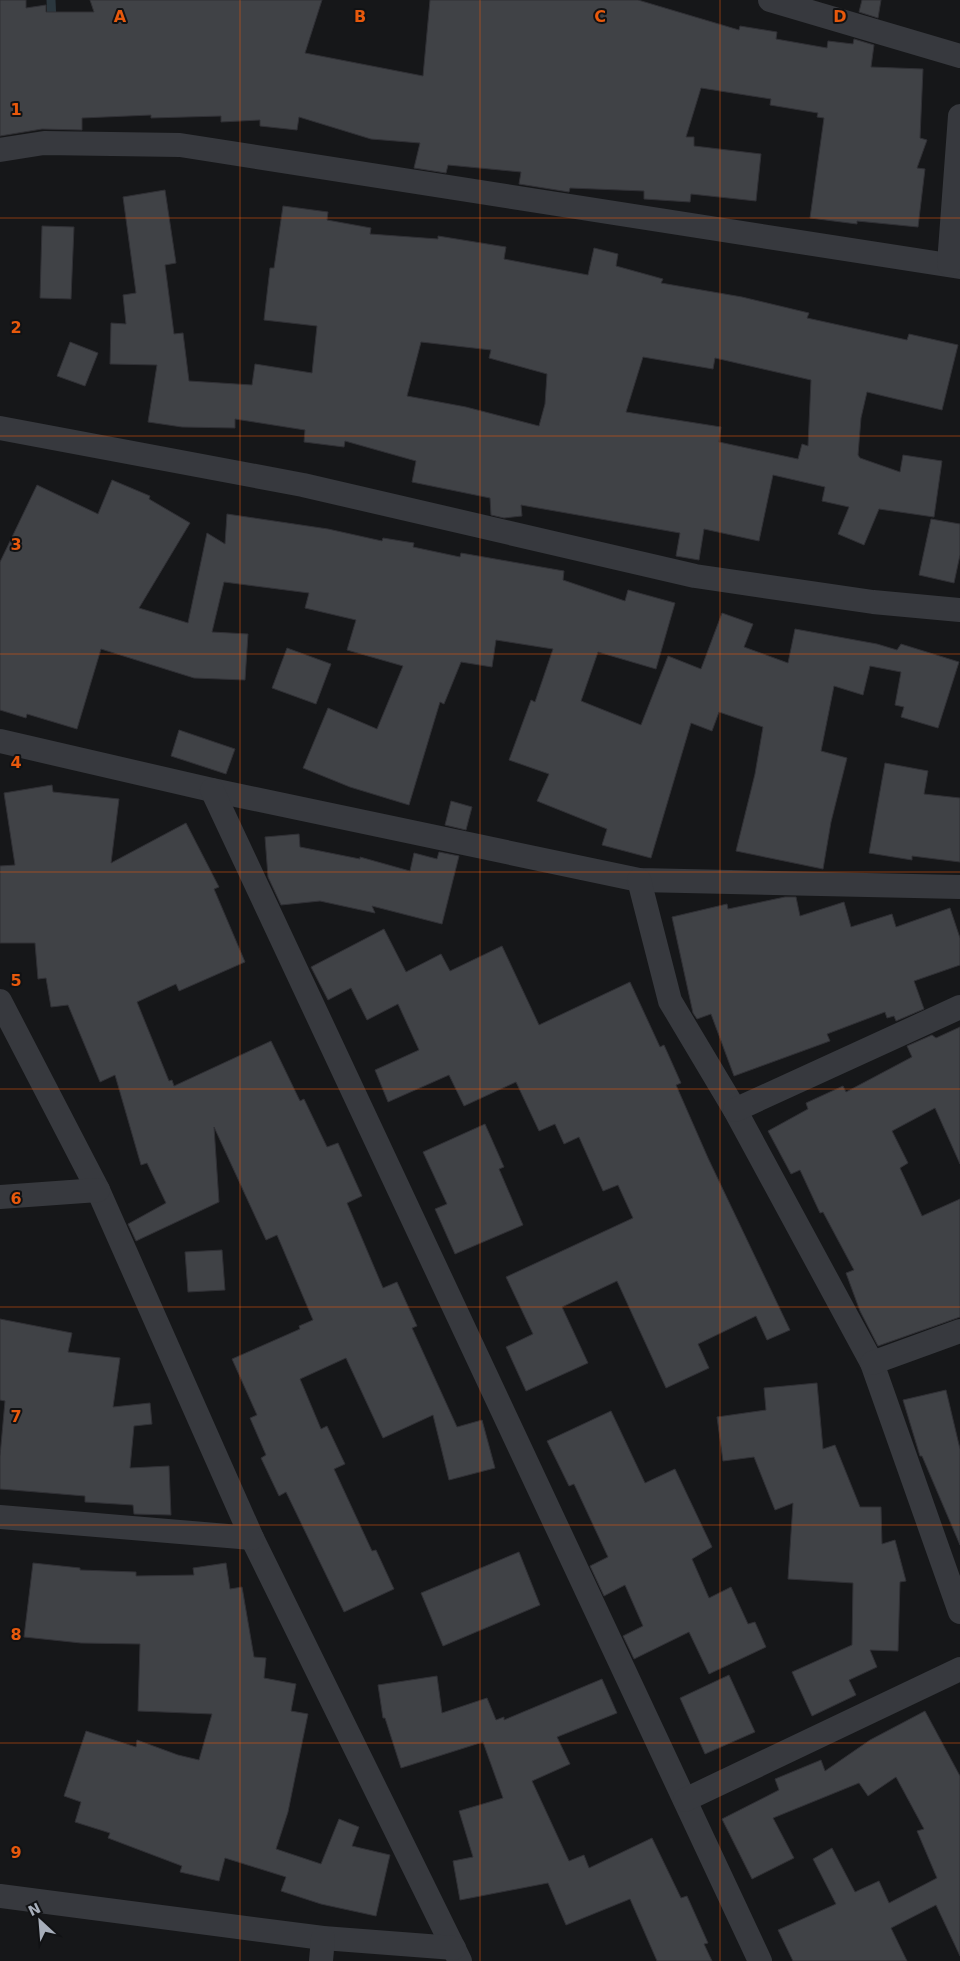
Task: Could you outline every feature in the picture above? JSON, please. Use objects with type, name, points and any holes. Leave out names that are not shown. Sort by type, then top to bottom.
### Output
[{"type":"street","points":[[770,0],[960,56]]},
{"type":"street","points":[[0,150],[44,143],[180,145],[955,266],[960,116]]},
{"type":"street","points":[[0,428],[303,485],[696,576],[873,602],[960,610]]},
{"type":"street","points":[[0,741],[212,790],[639,880],[960,886]]},
{"type":"street","points":[[212,790],[760,1961]]},
{"type":"street","points":[[639,880],[670,1001],[735,1110],[872,1363],[960,1612]]},
{"type":"street","points":[[0,1001],[98,1190],[252,1538],[457,1954],[322,1950],[0,1896]]},
{"type":"street","points":[[735,1110],[960,1008]]},
{"type":"street","points":[[0,1197],[98,1190]]},
{"type":"street","points":[[872,1363],[960,1331]]},
{"type":"street","points":[[0,1517],[252,1538]]},
{"type":"street","points":[[685,1800],[960,1669]]},
{"type":"building","points":[[0,0],[26,0],[26,8],[46,5],[46,12],[94,12],[90,0],[322,0],[305,53],[423,76],[430,0],[638,0],[739,30],[740,26],[777,32],[776,39],[827,48],[828,41],[853,44],[854,39],[874,45],[871,67],[923,69],[920,138],[927,140],[917,168],[925,169],[918,227],[857,221],[857,224],[810,218],[824,118],[817,117],[818,113],[770,105],[771,99],[701,88],[686,137],[694,137],[694,146],[761,154],[756,201],[691,194],[690,202],[644,199],[644,191],[570,188],[569,192],[519,184],[521,172],[448,165],[446,173],[414,168],[420,143],[371,139],[299,117],[297,130],[260,126],[260,120],[221,122],[221,116],[151,118],[151,115],[82,118],[82,130],[42,129],[0,136]]},
{"type":"building","points":[[862,0],[881,0],[878,18],[859,12]]},
{"type":"building","points":[[165,190],[176,263],[165,265],[174,334],[183,333],[189,381],[252,385],[255,364],[312,373],[317,326],[264,320],[270,268],[274,268],[283,206],[328,212],[327,220],[371,228],[370,234],[438,239],[438,236],[506,247],[504,259],[588,275],[594,248],[618,254],[616,266],[663,279],[661,283],[742,297],[809,313],[807,318],[907,340],[909,334],[958,345],[942,410],[867,392],[861,418],[858,455],[860,458],[900,472],[903,455],[942,461],[934,517],[879,509],[864,545],[838,534],[849,507],[822,501],[825,487],[773,475],[759,541],[704,529],[699,560],[676,556],[680,533],[521,505],[522,516],[504,518],[491,515],[490,498],[412,482],[416,461],[345,441],[344,447],[304,442],[305,430],[235,419],[235,428],[182,427],[148,422],[157,365],[110,364],[111,323],[126,324],[123,295],[136,293],[123,197]],"holes":[[[421,342],[491,350],[489,358],[547,374],[545,404],[539,426],[466,407],[407,396]],[[643,357],[713,369],[715,358],[811,380],[808,446],[802,444],[798,459],[719,442],[721,427],[626,412]]]},
{"type":"building","points":[[42,226],[74,227],[71,299],[40,298]]},
{"type":"building","points":[[70,342],[98,353],[85,386],[57,376]]},
{"type":"building","points":[[112,480],[150,496],[149,499],[190,523],[139,608],[188,623],[207,533],[225,544],[227,514],[328,529],[382,541],[383,538],[414,543],[413,547],[460,557],[461,553],[564,571],[563,580],[625,601],[628,590],[675,603],[656,669],[598,652],[581,701],[641,725],[668,656],[701,669],[722,613],[753,624],[744,647],[788,663],[795,629],[877,644],[897,650],[901,644],[959,662],[938,728],[901,717],[904,707],[895,705],[901,672],[870,666],[863,695],[834,686],[821,751],[847,758],[831,822],[823,869],[736,851],[755,774],[763,727],[719,712],[712,731],[691,723],[651,858],[602,845],[607,829],[537,801],[549,774],[509,760],[531,700],[535,702],[553,649],[496,640],[492,667],[461,662],[444,704],[440,702],[409,805],[350,787],[303,768],[328,708],[377,729],[403,666],[347,650],[356,620],[305,608],[309,593],[224,582],[212,632],[248,634],[245,680],[194,678],[101,649],[77,729],[27,714],[26,718],[0,710],[0,562],[37,485],[98,514]]},
{"type":"building","points":[[931,519],[960,524],[960,555],[954,583],[919,575]]},
{"type":"building","points":[[287,648],[331,664],[316,704],[272,688]]},
{"type":"building","points":[[179,730],[235,749],[226,774],[171,756]]},
{"type":"building","points":[[885,763],[928,771],[924,794],[960,798],[960,862],[912,856],[912,860],[869,853]]},
{"type":"building","points":[[52,785],[53,792],[119,799],[111,863],[186,823],[219,887],[214,889],[245,962],[179,991],[176,984],[137,1002],[169,1081],[172,1080],[174,1086],[271,1041],[300,1101],[304,1099],[327,1147],[338,1143],[362,1196],[347,1203],[383,1288],[397,1282],[417,1326],[412,1328],[457,1427],[482,1420],[495,1468],[449,1480],[433,1415],[383,1438],[346,1358],[300,1379],[321,1429],[327,1426],[345,1464],[334,1469],[372,1551],[376,1550],[394,1589],[344,1612],[286,1492],[279,1496],[261,1458],[266,1455],[250,1418],[257,1415],[232,1359],[300,1329],[299,1326],[313,1320],[277,1235],[266,1240],[214,1127],[219,1202],[136,1241],[128,1224],[166,1203],[147,1163],[141,1165],[115,1075],[100,1082],[68,1005],[51,1007],[46,978],[38,979],[35,943],[0,943],[0,866],[15,865],[4,793]]},
{"type":"building","points":[[451,801],[472,807],[466,830],[445,825]]},
{"type":"building","points":[[299,834],[300,847],[360,859],[360,857],[410,871],[414,853],[437,859],[439,852],[459,856],[442,924],[372,906],[375,913],[320,901],[281,905],[268,877],[265,837]]},
{"type":"building","points":[[785,897],[796,897],[800,916],[844,902],[851,927],[892,914],[896,927],[950,908],[960,938],[960,965],[914,981],[924,1009],[896,1021],[894,1016],[887,1018],[885,1012],[827,1034],[830,1041],[734,1076],[711,1014],[697,1019],[693,1013],[672,917],[727,904],[728,909]]},
{"type":"building","points":[[384,929],[406,972],[441,954],[450,971],[502,946],[539,1025],[630,982],[660,1047],[664,1045],[681,1083],[676,1085],[708,1158],[790,1330],[767,1340],[756,1316],[698,1344],[709,1368],[666,1388],[617,1281],[562,1307],[588,1363],[526,1391],[506,1347],[533,1334],[506,1277],[633,1218],[618,1185],[603,1191],[579,1137],[564,1144],[555,1124],[539,1131],[516,1082],[464,1106],[449,1075],[388,1102],[375,1070],[419,1050],[398,1004],[367,1020],[351,988],[328,1000],[311,967]]},
{"type":"building","points":[[960,1027],[960,1164],[935,1108],[892,1131],[908,1163],[900,1168],[922,1216],[960,1199],[960,1317],[878,1346],[860,1311],[846,1273],[854,1270],[823,1212],[820,1213],[800,1170],[791,1174],[768,1131],[808,1109],[806,1103],[843,1086],[846,1092],[912,1057],[907,1046],[932,1035],[936,1038]]},
{"type":"building","points":[[485,1124],[504,1167],[499,1169],[523,1225],[455,1254],[435,1209],[447,1204],[423,1152]]},
{"type":"building","points":[[222,1250],[225,1290],[188,1292],[185,1252]]},
{"type":"building","points":[[0,1319],[72,1333],[68,1352],[120,1358],[113,1407],[150,1403],[152,1424],[134,1426],[130,1468],[169,1466],[171,1515],[134,1514],[133,1505],[85,1502],[85,1496],[0,1489],[0,1456],[5,1401],[0,1400]]},
{"type":"building","points":[[817,1383],[823,1449],[835,1445],[860,1507],[881,1507],[882,1544],[895,1540],[906,1581],[900,1582],[898,1651],[870,1650],[877,1667],[849,1680],[856,1695],[812,1716],[792,1672],[852,1645],[853,1583],[788,1579],[793,1503],[775,1510],[754,1457],[723,1461],[717,1417],[766,1410],[764,1388]]},
{"type":"building","points":[[946,1390],[960,1449],[960,1545],[922,1456],[920,1456],[903,1400]]},
{"type":"building","points":[[611,1411],[645,1483],[675,1469],[712,1547],[692,1559],[709,1598],[731,1587],[748,1624],[755,1622],[766,1647],[709,1674],[689,1632],[634,1659],[623,1636],[643,1626],[625,1585],[604,1596],[590,1566],[608,1557],[574,1484],[569,1486],[547,1441]]},
{"type":"building","points":[[519,1552],[540,1605],[443,1646],[421,1593]]},
{"type":"building","points":[[33,1563],[80,1568],[80,1570],[136,1572],[136,1576],[194,1575],[193,1568],[226,1563],[230,1589],[242,1587],[254,1657],[266,1658],[264,1678],[296,1684],[291,1711],[308,1714],[288,1812],[276,1849],[321,1864],[339,1819],[359,1827],[352,1846],[390,1855],[376,1916],[321,1904],[281,1891],[286,1877],[225,1858],[219,1881],[180,1872],[182,1866],[108,1838],[110,1833],[75,1822],[81,1802],[64,1796],[86,1731],[136,1747],[137,1740],[178,1755],[199,1760],[212,1714],[138,1711],[140,1644],[81,1643],[24,1637]]},
{"type":"building","points":[[729,1675],[755,1732],[705,1754],[680,1698]]},
{"type":"building","points":[[437,1676],[442,1713],[487,1698],[496,1720],[504,1717],[504,1720],[602,1679],[617,1713],[557,1737],[570,1764],[532,1781],[569,1861],[584,1855],[589,1868],[652,1838],[681,1898],[687,1896],[708,1943],[704,1944],[712,1961],[657,1961],[630,1899],[566,1925],[548,1883],[460,1900],[453,1861],[473,1857],[459,1811],[503,1798],[483,1742],[401,1768],[385,1718],[383,1718],[378,1685]]},
{"type":"building","points":[[925,1711],[960,1776],[960,1956],[936,1905],[891,1928],[907,1961],[793,1961],[778,1930],[836,1904],[813,1859],[832,1848],[855,1892],[879,1881],[889,1903],[937,1878],[917,1831],[924,1829],[896,1777],[868,1796],[859,1783],[773,1818],[794,1858],[752,1879],[722,1819],[779,1790],[775,1779],[821,1760],[825,1771],[870,1740]]},
{"type":"waterway","points":[[51,0],[52,22]]}]
